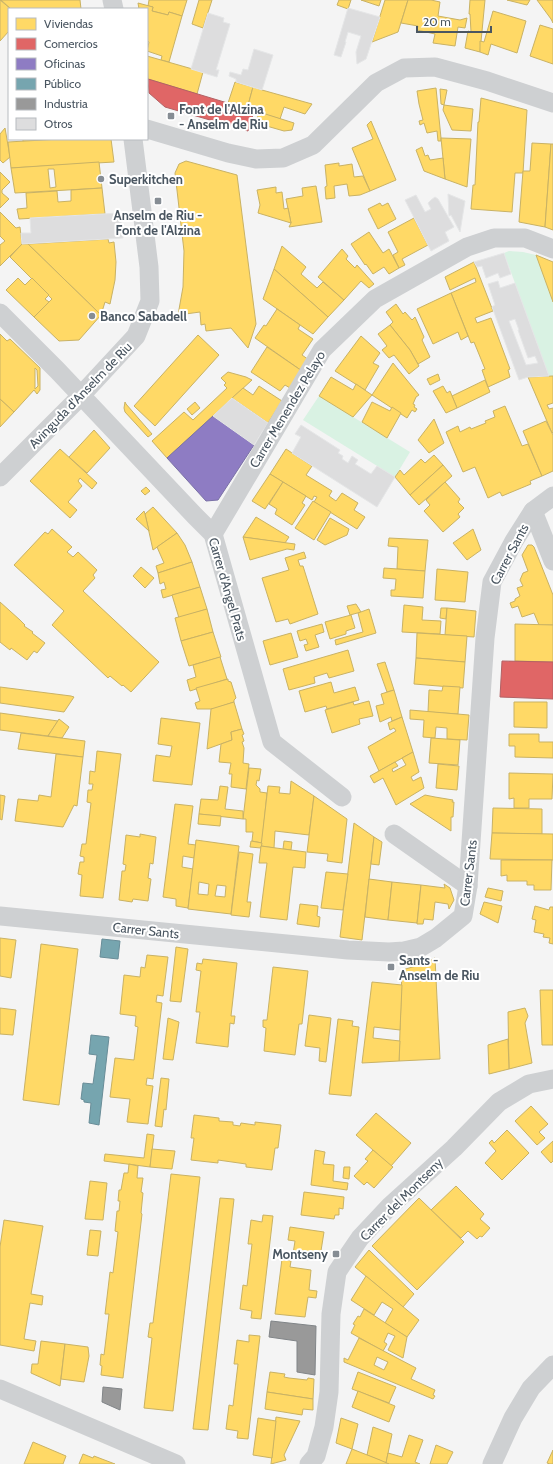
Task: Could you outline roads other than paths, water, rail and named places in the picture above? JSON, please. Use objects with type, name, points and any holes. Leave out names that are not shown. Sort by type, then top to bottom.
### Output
[{"type":"street","points":[[148,129],[228,153],[256,158],[283,158],[313,145],[376,83],[404,68],[435,67],[487,81],[553,103]]},
{"type":"street","name":"Avinguda d'Anselm de Riu","points":[[1,475],[81,396],[136,336],[150,301],[149,267],[133,140]]},
{"type":"street","name":"Carrer Menendez Pelayo","points":[[213,534],[322,350],[375,299],[467,247],[494,238],[525,238],[553,249]]},
{"type":"street","name":"Carrer d'Angel Prats","points":[[0,313],[213,534],[272,742],[342,797]]},
{"type":"street","name":"Carrer Sants","points":[[0,916],[348,950],[404,951],[421,947],[436,938],[462,916],[468,886],[485,638],[492,582],[514,541],[533,511],[553,496]]},
{"type":"street","points":[[533,511],[553,561]]},
{"type":"street","points":[[394,834],[468,886]]},
{"type":"street","name":"Carrer del Montseny","points":[[310,1464],[316,1456],[324,1427],[329,1392],[331,1314],[338,1272],[345,1260],[360,1238],[390,1206],[454,1148],[499,1102],[529,1084],[553,1079]]},
{"type":"street","points":[[492,1464],[516,1412],[531,1388],[553,1365]]},
{"type":"street","points":[[0,1389],[176,1464]]},
{"type":"place","name":"Font de l'Alzina - Anselm de Riu","points":[[171,116]]},
{"type":"place","name":"Superkitchen","points":[[101,179]]},
{"type":"place","name":"Anselm de Riu - Font de l'Alzina","points":[[158,201]]},
{"type":"place","name":"Banco Sabadell","points":[[92,316]]},
{"type":"place","name":"Sants - Anselm de Riu","points":[[391,967]]},
{"type":"place","name":"Montseny","points":[[336,1254]]}]
